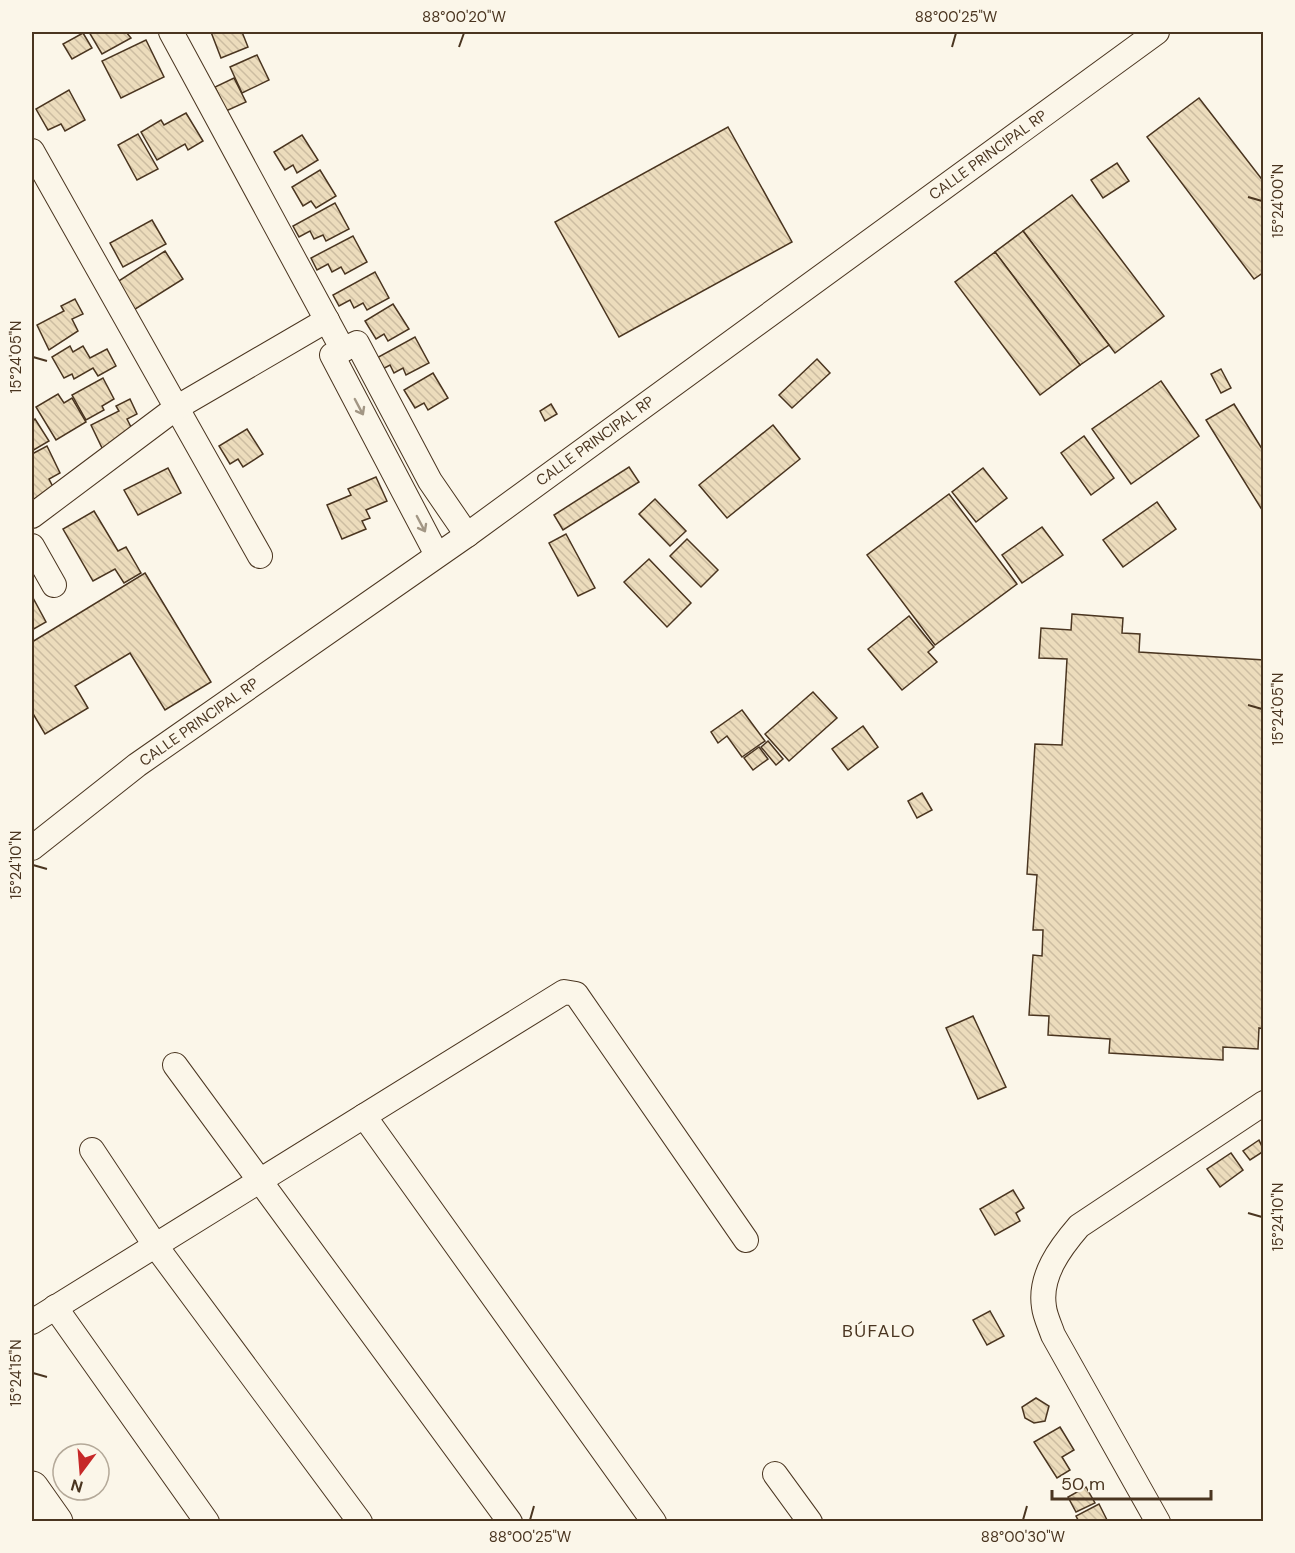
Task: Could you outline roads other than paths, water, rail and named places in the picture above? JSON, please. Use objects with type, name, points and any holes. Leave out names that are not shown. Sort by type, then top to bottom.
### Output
[{"type":"highway","points":[[32,1488],[45,1521]]},
{"type":"street","points":[[171,32],[344,349],[467,535]]},
{"type":"street","name":"CALLE PRINCIPAL RP","points":[[32,848],[137,765],[467,535],[1157,32]]},
{"type":"street","points":[[32,151],[260,556]]},
{"type":"street","points":[[32,516],[176,408],[327,320]]},
{"type":"street","points":[[344,349],[437,555]]},
{"type":"street","points":[[32,546],[54,585]]},
{"type":"street","points":[[32,1322],[564,992],[570,991],[576,994],[746,1240]]},
{"type":"street","points":[[175,1065],[510,1521]]},
{"type":"street","points":[[1158,1521],[1053,1335],[1044,1307],[1046,1279],[1059,1250],[1078,1226],[1263,1103]]},
{"type":"street","points":[[364,1116],[654,1521]]},
{"type":"street","points":[[92,1150],[154,1245],[360,1521]]},
{"type":"street","points":[[55,1307],[207,1521]]},
{"type":"street","points":[[775,1474],[810,1521]]},
{"type":"district","name":"BÚFALO","points":[[879,1331]]}]
